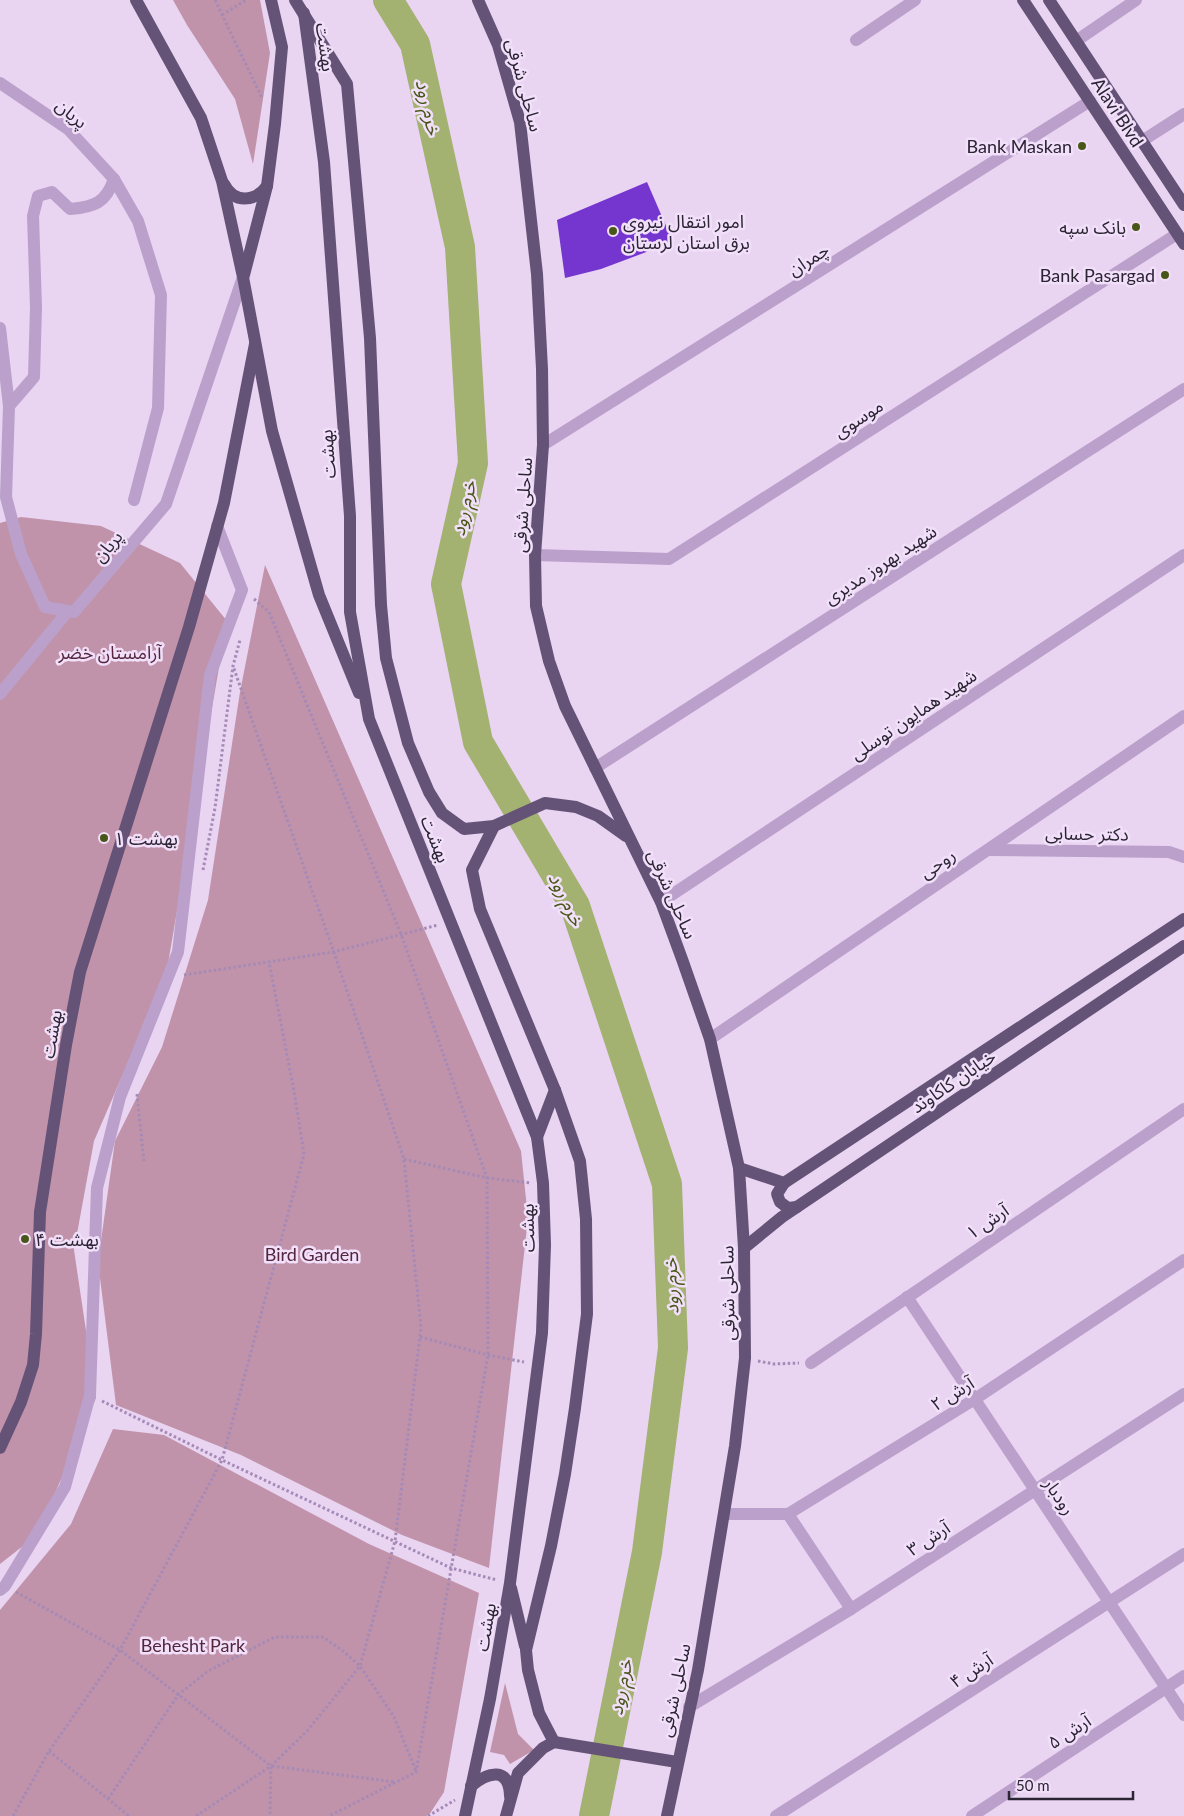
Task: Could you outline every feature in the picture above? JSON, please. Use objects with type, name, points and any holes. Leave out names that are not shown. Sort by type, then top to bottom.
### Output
[{"type":"main road","points":[[136,0],[201,118],[222,181],[243,277],[272,431],[319,595],[369,719]]},
{"type":"main road","points":[[243,277],[267,186],[282,47],[271,0]]},
{"type":"main road","points":[[295,0],[304,13]]},
{"type":"main road","name":"ساحلی شرقی","points":[[478,0],[498,45],[520,122],[536,274],[542,369],[543,445],[535,555],[536,606],[549,661],[565,706],[661,902],[710,1039],[739,1168],[744,1248],[745,1358],[735,1446],[698,1670],[667,1816]]},
{"type":"main road","name":"Alavi Blvd","points":[[1023,0],[1181,239]]},
{"type":"main road","name":"Alavi Blvd","points":[[1049,0],[1184,205]]},
{"type":"main road","name":"بهشت","points":[[304,13],[324,162],[350,516],[350,612],[369,719],[537,1137],[543,1183],[546,1245],[542,1333],[510,1583],[490,1699],[465,1816]]},
{"type":"main road","name":"بهشت","points":[[304,13],[347,84],[370,338],[381,605],[386,658],[408,743],[429,792],[442,813],[464,829],[494,826]]},
{"type":"main road","points":[[222,181],[227,190],[234,196],[243,199],[253,198],[261,194],[267,186]]},
{"type":"main road","name":"بهشت","points":[[0,1448],[21,1402],[33,1364],[36,1334],[40,1212],[66,1045],[80,972],[190,627],[224,503],[233,446],[255,344]]},
{"type":"main road","points":[[494,826],[546,804],[576,808],[598,816],[628,838]]},
{"type":"main road","name":"بهشت","points":[[494,826],[472,870],[480,909],[555,1090],[580,1161],[586,1219],[587,1314],[565,1474],[551,1546],[526,1650],[528,1670],[538,1712],[554,1742]]},
{"type":"main road","name":"خیابان کاکاوند","points":[[784,1183],[1184,919]]},
{"type":"main road","name":"خیابان کاکاوند","points":[[744,1248],[782,1217],[1184,946]]},
{"type":"main road","points":[[537,1137],[555,1090]]},
{"type":"main road","points":[[739,1168],[784,1183],[777,1194],[780,1202],[788,1208],[797,1208]]},
{"type":"main road","points":[[510,1583],[526,1650]]},
{"type":"main road","points":[[506,1816],[518,1773],[543,1748],[554,1742],[677,1762]]},
{"type":"main road","points":[[471,1789],[485,1776],[499,1775],[505,1778],[510,1786],[510,1798]]},
{"type":"street","points":[[856,40],[915,0]]},
{"type":"street","points":[[1076,41],[1136,0]]},
{"type":"street","name":"پریان","points":[[0,84],[68,129],[114,179],[138,221],[161,295],[158,408],[134,500]]},
{"type":"street","name":"چمران","points":[[543,445],[1090,101]]},
{"type":"street","points":[[1142,141],[1184,114]]},
{"type":"street","points":[[9,406],[34,376],[36,306],[33,216],[38,196],[52,192],[70,209],[90,207],[109,193],[114,179]]},
{"type":"street","name":"موسوی","points":[[535,555],[669,559],[1181,239]]},
{"type":"street","name":"پریان","points":[[68,611],[74,612],[166,504],[243,277]]},
{"type":"street","points":[[0,328],[9,406],[6,497],[21,554],[45,606],[68,611],[0,694]]},
{"type":"street","name":"شهید بهروز مدیری","points":[[595,768],[1184,388]]},
{"type":"street","points":[[2,1588],[65,1487],[90,1396],[97,1188],[120,1097],[178,952],[210,674],[242,590],[217,526]]},
{"type":"street","name":"شهید همایون توسلی","points":[[661,902],[1184,555]]},
{"type":"street","name":"روحی","points":[[710,1039],[1184,716]]},
{"type":"street","name":"دکتر حسابی","points":[[988,850],[1169,852],[1184,857]]},
{"type":"street","name":"آرش ۱","points":[[811,1363],[1184,1109]]},
{"type":"street","name":"آرش ۲","points":[[788,1514],[975,1399],[1184,1260]]},
{"type":"street","name":"رودبار","points":[[907,1297],[1184,1715]]},
{"type":"street","name":"آرش ۳","points":[[689,1707],[852,1609],[1184,1394]]},
{"type":"street","points":[[724,1514],[788,1514],[852,1609]]},
{"type":"street","name":"آرش ۴","points":[[776,1816],[1184,1554]]},
{"type":"street","name":"آرش ۵","points":[[972,1816],[1184,1676]]},
{"type":"path","points":[[214,0],[263,99]]},
{"type":"path","points":[[222,15],[246,0]]},
{"type":"path","points":[[250,607],[252,598],[268,612],[401,934],[487,1178],[488,1355],[416,1772]]},
{"type":"path","points":[[202,877],[215,808],[233,666],[242,632]]},
{"type":"path","points":[[196,1816],[271,1766],[307,1731],[360,1666],[395,1541],[421,1328],[404,1159],[233,666]]},
{"type":"path","points":[[186,966],[184,976],[333,952],[451,922]]},
{"type":"path","points":[[13,1816],[49,1751],[120,1650],[222,1460],[304,1154],[269,962]]},
{"type":"path","points":[[137,1090],[144,1162]]},
{"type":"path","points":[[404,1159],[487,1178],[532,1184]]},
{"type":"path","points":[[420,1337],[488,1355],[538,1365]]},
{"type":"path","points":[[745,1358],[774,1364],[811,1363]]},
{"type":"path","points":[[90,1396],[452,1568],[510,1583]]},
{"type":"path","points":[[2,1588],[120,1650],[271,1766],[396,1782]]},
{"type":"path","points":[[108,1799],[178,1695],[208,1670],[274,1636],[323,1637],[343,1650],[360,1666],[394,1717],[416,1772]]},
{"type":"path","points":[[49,1751],[129,1816]]},
{"type":"path","points":[[270,1816],[271,1766]]},
{"type":"path","points":[[329,1816],[416,1772]]},
{"type":"path","points":[[428,1816],[471,1789]]},
{"type":"green space","points":[[173,0],[260,0],[270,53],[253,164],[235,99]]},
{"type":"green space","name":"آرامستان خضر","points":[[21,517],[101,526],[180,563],[227,621],[166,975],[94,1141],[74,1250],[96,1398],[37,1535],[0,1564],[0,523]]},
{"type":"green space","name":"Bird Garden","points":[[265,565],[521,1151],[528,1218],[489,1568],[402,1535],[241,1455],[116,1405],[98,1262],[115,1141],[162,1047],[208,900],[240,692]]},
{"type":"green space","name":"Behesht Park","points":[[113,1429],[164,1435],[369,1544],[479,1593],[444,1792],[429,1815],[0,1816],[0,1610],[71,1524]]},
{"type":"green space","points":[[505,1683],[518,1734],[534,1750],[510,1764],[504,1755],[490,1752]]},
{"type":"building","name":"امور انتقال نیروی برق استان لرستان","points":[[647,182],[673,242],[601,269],[565,278],[557,220]]},
{"type":"waterway","name":"خرم رود","points":[[388,0],[415,44],[460,247],[473,463],[446,584],[478,742],[575,906],[667,1184],[673,1348],[647,1552],[594,1816]]},
{"type":"place","name":"Bank Maskan","points":[[1082,146]]},
{"type":"place","name":"بانک سپه","points":[[1136,227]]},
{"type":"place","name":"امور انتقال نیروی برق استان لرستان","points":[[613,231]]},
{"type":"place","name":"Bank Pasargad","points":[[1165,275]]},
{"type":"place","name":"بهشت ۱","points":[[104,838]]},
{"type":"place","name":"بهشت ۴","points":[[25,1239]]}]
